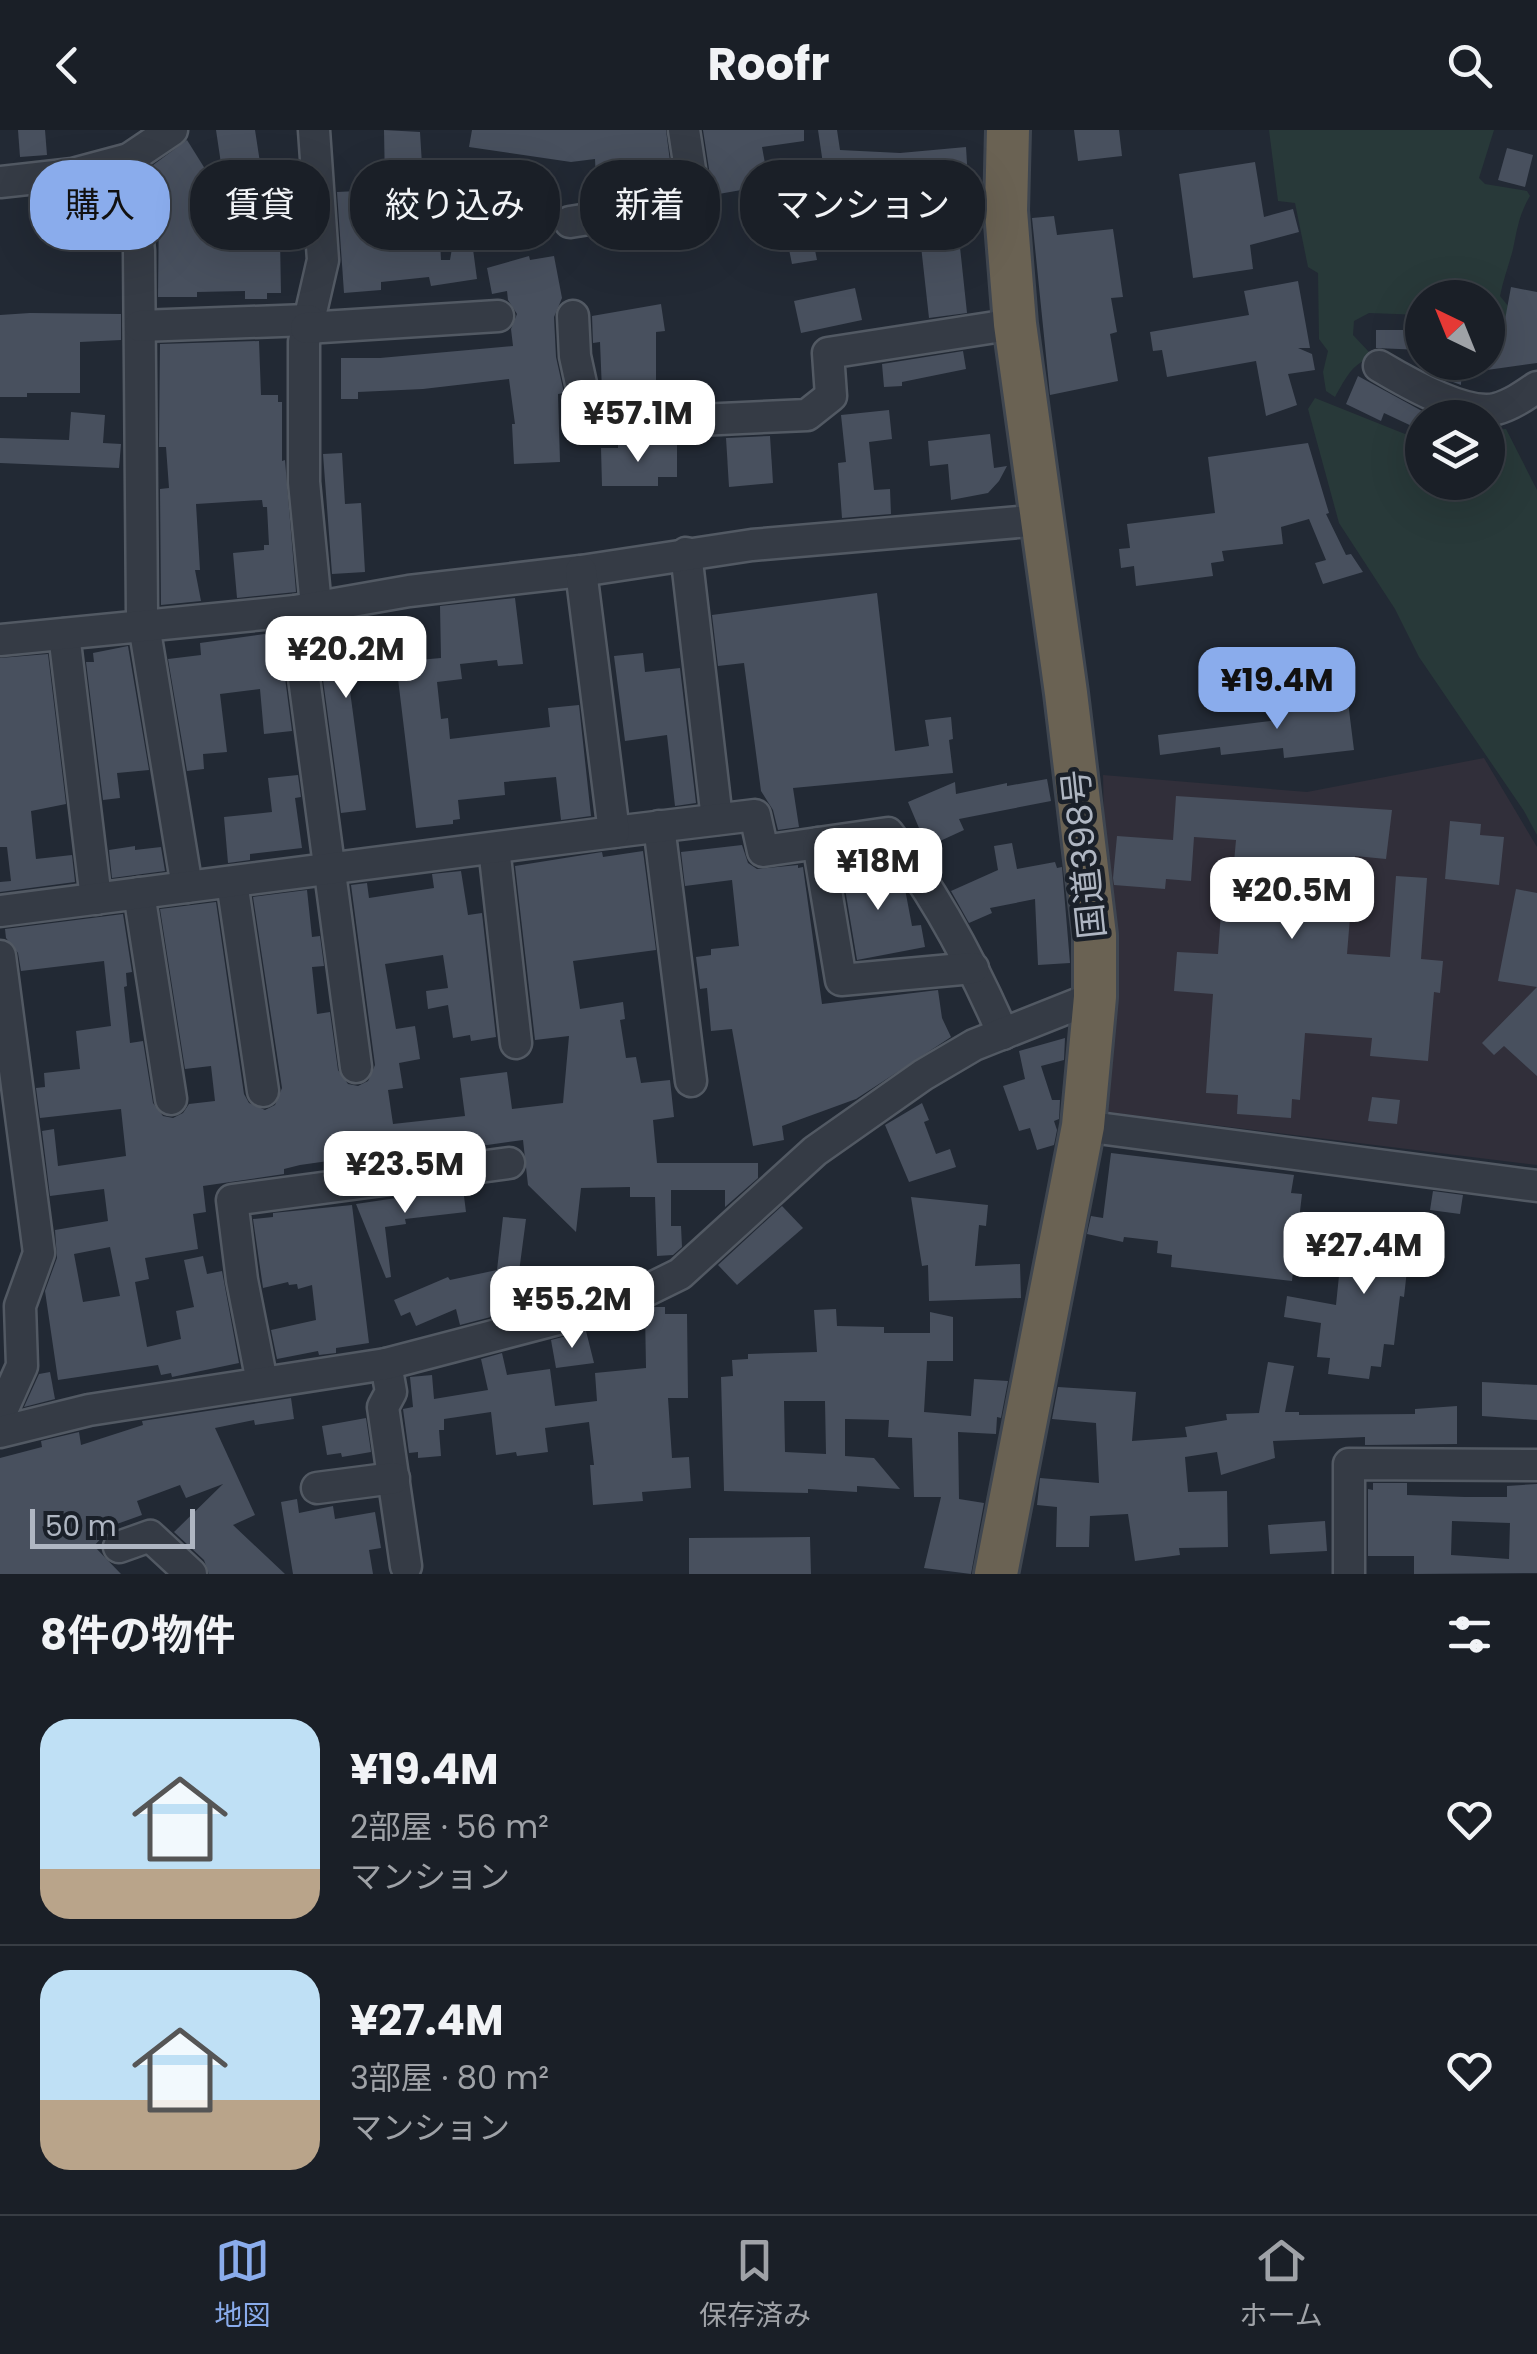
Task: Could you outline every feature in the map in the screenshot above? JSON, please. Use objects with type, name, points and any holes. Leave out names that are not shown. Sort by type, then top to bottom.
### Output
[{"type":"highway","name":"国道398号","points":[[996,1574],[1084,1126],[1095,997],[1095,934],[1015,324],[1006,211],[1008,130]]},
{"type":"street","points":[[0,182],[73,174],[129,159],[172,130]]},
{"type":"street","points":[[314,130],[323,260],[304,342],[306,608],[329,869],[356,1067]]},
{"type":"street","points":[[570,222],[695,202],[684,130]]},
{"type":"street","points":[[129,159],[139,252],[144,626],[187,887]]},
{"type":"street","points":[[140,326],[498,316]]},
{"type":"street","points":[[573,316],[575,356],[590,425],[807,415],[831,396],[828,353],[1015,324]]},
{"type":"street","points":[[1380,366],[1473,409],[1502,407],[1537,387]]},
{"type":"street","points":[[0,640],[306,608],[686,553],[896,530],[1042,520]]},
{"type":"street","points":[[686,553],[717,819]]},
{"type":"street","points":[[581,571],[614,832]]},
{"type":"street","points":[[64,634],[96,899]]},
{"type":"street","points":[[0,912],[755,814],[763,851],[888,833],[916,868],[973,968],[1003,1034]]},
{"type":"street","points":[[659,826],[691,1081]]},
{"type":"street","points":[[818,843],[841,980],[973,968]]},
{"type":"street","points":[[494,848],[516,1043]]},
{"type":"street","points":[[232,882],[264,1091]]},
{"type":"street","points":[[139,894],[171,1099]]},
{"type":"street","points":[[0,956],[39,1253],[11,1334],[22,1366],[0,1415]]},
{"type":"street","points":[[0,1432],[88,1410],[386,1364],[623,1302],[680,1274],[815,1151],[922,1075],[974,1045],[1095,997]]},
{"type":"street","points":[[1084,1126],[1537,1186]]},
{"type":"street","points":[[262,1382],[242,1280],[232,1200],[509,1163]]},
{"type":"street","points":[[386,1364],[391,1392],[384,1407],[406,1566]]},
{"type":"street","points":[[1350,1574],[1348,1464],[1537,1465]]},
{"type":"street","points":[[317,1488],[394,1478]]},
{"type":"street","points":[[119,1547],[150,1536],[190,1574]]},
{"type":"shaded area","points":[[1269,130],[1494,130],[1479,178],[1485,184],[1527,191],[1530,196],[1504,280],[1405,280],[1405,314],[1369,313],[1354,321],[1353,335],[1369,352],[1369,359],[1353,369],[1335,397],[1326,391],[1323,372],[1328,351],[1319,339],[1318,273],[1308,267],[1295,203],[1278,201]]},
{"type":"shaded area","points":[[1315,398],[1405,434],[1405,500],[1505,500],[1506,429],[1537,490],[1537,835],[1419,657],[1395,609],[1339,523],[1308,409]]},
{"type":"shaded area","points":[[1484,758],[1537,847],[1537,1165],[1108,1112],[1117,949],[1105,872],[1103,775],[1307,792]]},
{"type":"building","points":[[18,130],[45,130],[47,155],[20,157]]},
{"type":"building","points":[[216,130],[255,130],[260,160],[220,160]]},
{"type":"building","points":[[384,130],[420,132],[422,160],[385,160]]},
{"type":"building","points":[[472,130],[666,130],[670,160],[571,162],[469,147]]},
{"type":"building","points":[[703,130],[804,130],[804,141],[762,147],[764,160],[740,160],[740,190],[720,194],[720,160],[708,160]]},
{"type":"building","points":[[818,130],[837,130],[840,150],[900,153],[966,147],[967,160],[822,160]]},
{"type":"building","points":[[1074,130],[1119,130],[1122,156],[1078,161]]},
{"type":"building","points":[[187,140],[200,160],[190,160],[190,250],[280,250],[281,293],[267,293],[267,299],[245,299],[245,291],[158,297],[159,250],[170,250],[170,160],[160,160]]},
{"type":"building","points":[[1507,148],[1533,155],[1525,187],[1498,180]]},
{"type":"building","points":[[1255,162],[1264,217],[1293,209],[1299,232],[1250,245],[1253,269],[1193,278],[1179,174]]},
{"type":"building","points":[[350,191],[350,250],[440,250],[441,260],[450,260],[452,250],[473,250],[477,279],[431,286],[429,277],[381,282],[381,290],[344,293],[337,192]]},
{"type":"building","points":[[1054,216],[1057,235],[1113,229],[1123,297],[1111,298],[1117,332],[1110,334],[1118,381],[1050,395],[1032,218]]},
{"type":"building","points":[[789,250],[815,250],[817,260],[792,264]]},
{"type":"building","points":[[921,250],[960,250],[967,313],[929,318]]},
{"type":"building","points":[[529,256],[530,260],[554,256],[562,298],[554,317],[556,357],[564,393],[558,394],[560,462],[514,464],[515,424],[509,379],[358,392],[358,399],[341,399],[341,358],[513,346],[511,329],[517,314],[507,291],[492,294],[487,268]]},
{"type":"building","points":[[1298,281],[1310,348],[1298,348],[1312,354],[1315,370],[1288,374],[1297,405],[1266,416],[1256,361],[1167,377],[1162,350],[1153,351],[1150,332],[1249,315],[1244,291]]},
{"type":"building","points":[[1511,287],[1537,292],[1537,363],[1505,367],[1505,320]]},
{"type":"building","points":[[855,288],[862,320],[801,333],[794,301]]},
{"type":"building","points":[[661,304],[665,331],[656,332],[656,390],[602,391],[600,342],[593,343],[592,316]]},
{"type":"building","points":[[121,314],[121,340],[80,342],[80,393],[0,397],[0,315]]},
{"type":"building","points":[[1376,330],[1405,330],[1405,349],[1376,348]]},
{"type":"building","points":[[259,341],[261,395],[278,395],[278,402],[282,402],[282,461],[285,460],[296,592],[237,598],[233,553],[264,550],[264,545],[269,545],[267,507],[263,507],[262,500],[196,504],[200,570],[195,570],[201,601],[161,605],[160,489],[169,488],[166,447],[159,447],[160,344]]},
{"type":"building","points":[[963,351],[966,369],[884,387],[882,364]]},
{"type":"building","points":[[1358,376],[1405,402],[1405,423],[1384,413],[1381,421],[1346,404]]},
{"type":"building","points":[[889,410],[892,439],[869,442],[874,490],[890,489],[891,514],[842,518],[838,463],[846,462],[841,415]]},
{"type":"building","points":[[71,412],[105,415],[103,443],[121,444],[119,468],[0,463],[0,438],[69,440]]},
{"type":"building","points":[[990,434],[994,468],[1007,466],[999,481],[988,493],[951,500],[948,464],[930,466],[928,441]]},
{"type":"building","points":[[770,436],[773,483],[729,487],[726,438]]},
{"type":"building","points":[[1308,443],[1329,513],[1326,514],[1346,555],[1351,554],[1363,572],[1323,584],[1315,563],[1326,560],[1309,519],[1281,527],[1283,544],[1222,551],[1224,561],[1211,563],[1213,576],[1136,586],[1134,566],[1121,568],[1119,549],[1130,548],[1127,524],[1215,513],[1208,457]]},
{"type":"building","points":[[677,444],[677,477],[658,477],[658,486],[602,486],[601,448]]},
{"type":"building","points":[[342,453],[345,504],[361,503],[365,572],[332,574],[323,454]]},
{"type":"building","points":[[877,593],[895,751],[929,746],[925,720],[951,717],[953,773],[793,788],[799,827],[778,830],[773,810],[761,791],[744,663],[718,666],[712,615]]},
{"type":"building","points":[[515,598],[523,664],[498,666],[497,660],[460,664],[462,679],[437,682],[441,719],[448,718],[450,739],[550,727],[548,708],[579,705],[591,816],[561,820],[556,777],[504,782],[505,795],[458,800],[460,819],[453,820],[453,824],[416,828],[396,662],[441,658],[440,606]]},
{"type":"building","points":[[374,624],[380,672],[348,676],[366,810],[341,813],[316,628]]},
{"type":"building","points":[[279,632],[292,731],[264,734],[260,689],[220,694],[227,752],[203,754],[204,769],[187,771],[168,659],[201,655],[200,643]]},
{"type":"building","points":[[128,646],[149,770],[117,773],[120,798],[103,800],[86,662],[94,662],[93,653]]},
{"type":"building","points":[[643,653],[645,672],[680,668],[696,803],[675,806],[667,735],[625,741],[614,656]]},
{"type":"building","points":[[48,654],[66,804],[31,811],[36,859],[72,855],[75,882],[0,892],[0,882],[11,881],[7,847],[0,847],[0,658]]},
{"type":"building","points":[[1347,694],[1354,750],[1284,758],[1283,748],[1221,755],[1220,747],[1160,755],[1158,735],[1279,720],[1277,706]]},
{"type":"building","points":[[298,775],[301,797],[295,798],[302,848],[250,854],[250,860],[228,863],[224,817],[272,812],[268,778]]},
{"type":"building","points":[[1047,779],[1051,801],[959,819],[964,830],[927,847],[908,802],[955,782],[956,794]]},
{"type":"building","points":[[1176,796],[1392,810],[1386,859],[1355,856],[1347,954],[1390,957],[1396,876],[1427,878],[1421,959],[1443,961],[1440,993],[1434,992],[1428,1061],[1370,1056],[1372,1038],[1305,1033],[1300,1100],[1292,1099],[1291,1118],[1237,1114],[1238,1095],[1206,1093],[1213,994],[1174,991],[1177,952],[1218,954],[1223,884],[1232,885],[1236,840],[1194,837],[1191,881],[1166,879],[1165,889],[1114,885],[1113,878],[1117,836],[1173,840]]},
{"type":"building","points":[[1450,821],[1481,824],[1480,835],[1504,837],[1499,885],[1445,879]]},
{"type":"building","points":[[1012,843],[1017,869],[1055,862],[1057,868],[1062,867],[1070,963],[1038,965],[1035,899],[990,908],[992,913],[969,923],[951,891],[998,870],[994,846]]},
{"type":"building","points":[[742,845],[748,863],[757,869],[803,867],[822,1004],[938,990],[942,1018],[951,1037],[856,1099],[782,1126],[784,1140],[753,1146],[732,1029],[711,1031],[707,988],[700,989],[696,957],[711,955],[711,949],[739,946],[732,880],[685,886],[681,852]]},
{"type":"building","points":[[135,846],[135,850],[161,847],[165,871],[112,878],[109,850]]},
{"type":"building","points":[[643,851],[656,950],[573,961],[580,1009],[623,1002],[625,1019],[620,1020],[626,1058],[636,1057],[641,1083],[670,1080],[674,1117],[653,1120],[657,1163],[758,1163],[758,1178],[725,1207],[725,1190],[671,1190],[671,1226],[681,1226],[682,1247],[673,1255],[657,1256],[655,1197],[630,1197],[630,1187],[581,1188],[576,1232],[528,1185],[523,1140],[431,1153],[431,1149],[413,1149],[300,1165],[284,1169],[284,1174],[203,1186],[206,1212],[193,1214],[198,1249],[145,1258],[149,1279],[135,1282],[147,1347],[181,1339],[176,1311],[194,1307],[184,1260],[203,1256],[207,1274],[222,1271],[239,1363],[172,1377],[171,1373],[161,1375],[158,1365],[58,1380],[45,1291],[57,1258],[55,1230],[108,1221],[104,1189],[50,1196],[42,1131],[54,1129],[58,1166],[126,1156],[121,1109],[40,1118],[36,1088],[45,1087],[44,1073],[80,1069],[76,1031],[111,1026],[104,961],[21,971],[18,953],[6,938],[5,929],[123,914],[132,972],[126,973],[124,987],[130,1043],[143,1041],[153,1103],[163,1116],[173,1118],[189,1104],[215,1101],[211,1066],[185,1069],[160,909],[216,902],[244,1094],[249,1103],[265,1110],[275,1105],[282,1088],[253,897],[307,890],[312,937],[320,936],[324,966],[312,967],[317,1014],[330,1012],[338,1070],[348,1084],[358,1086],[368,1081],[375,1065],[351,885],[367,883],[369,898],[434,888],[432,874],[461,871],[468,915],[482,913],[496,1037],[471,1041],[470,1035],[453,1038],[448,1005],[428,1009],[426,991],[448,988],[443,955],[385,964],[396,1029],[415,1026],[420,1059],[399,1063],[403,1088],[388,1090],[393,1124],[465,1116],[460,1078],[507,1072],[512,1109],[563,1103],[569,1036],[535,1040],[515,866],[602,852],[603,857]],"holes":[[[110,1247],[120,1296],[83,1302],[74,1254]]]},
{"type":"building","points":[[867,855],[873,887],[900,882],[905,889],[912,926],[921,925],[925,947],[857,960],[840,859]]},
{"type":"building","points":[[1516,889],[1537,893],[1537,987],[1498,981]]},
{"type":"building","points":[[1537,987],[1537,1076],[1504,1046],[1494,1055],[1482,1043]]},
{"type":"building","points":[[1065,1038],[1064,1060],[1041,1066],[1052,1100],[1060,1100],[1059,1119],[1054,1121],[1054,1145],[1037,1150],[1030,1128],[1019,1131],[1003,1086],[1025,1079],[1019,1051]]},
{"type":"building","points":[[1372,1097],[1400,1100],[1397,1124],[1368,1121]]},
{"type":"building","points":[[922,1103],[929,1120],[924,1122],[936,1154],[950,1149],[956,1167],[909,1182],[885,1125]]},
{"type":"building","points":[[1111,1153],[1294,1175],[1291,1193],[1302,1194],[1292,1281],[1171,1267],[1172,1255],[1157,1253],[1158,1241],[1124,1237],[1123,1242],[1087,1234],[1091,1216],[1103,1218]]},
{"type":"building","points":[[463,1188],[466,1212],[405,1219],[406,1224],[385,1227],[391,1277],[386,1278],[356,1204]]},
{"type":"building","points":[[1433,1191],[1463,1195],[1460,1214],[1430,1210]]},
{"type":"building","points":[[911,1197],[988,1205],[986,1226],[979,1225],[975,1266],[1020,1264],[1021,1298],[929,1301],[928,1265],[922,1266]]},
{"type":"building","points":[[352,1205],[369,1343],[336,1348],[336,1353],[319,1355],[318,1351],[277,1359],[271,1330],[316,1320],[312,1285],[298,1289],[297,1284],[288,1282],[263,1288],[253,1219],[273,1217],[273,1213]]},
{"type":"building","points":[[782,1206],[803,1228],[737,1285],[718,1265]]},
{"type":"building","points":[[1368,1213],[1419,1218],[1413,1270],[1407,1270],[1404,1297],[1400,1296],[1394,1345],[1384,1344],[1381,1367],[1371,1366],[1369,1379],[1328,1374],[1330,1358],[1317,1357],[1321,1323],[1284,1317],[1287,1296],[1336,1305],[1340,1266],[1346,1267],[1350,1236],[1365,1238]]},
{"type":"building","points":[[503,1217],[526,1219],[519,1272],[542,1268],[580,1271],[579,1294],[460,1325],[456,1309],[416,1326],[410,1312],[401,1316],[394,1300],[448,1277],[450,1280],[497,1270]]},
{"type":"building","points":[[665,1307],[665,1314],[687,1314],[688,1398],[668,1398],[672,1458],[689,1457],[691,1488],[642,1492],[643,1501],[593,1505],[589,1422],[545,1428],[548,1452],[517,1456],[516,1452],[496,1455],[491,1412],[444,1419],[444,1430],[439,1430],[441,1456],[418,1458],[418,1452],[409,1453],[403,1409],[413,1407],[410,1377],[432,1375],[434,1399],[488,1390],[481,1359],[502,1353],[507,1375],[550,1369],[555,1406],[597,1401],[595,1373],[646,1368],[645,1312]]},
{"type":"building","points":[[836,1309],[837,1326],[884,1327],[884,1333],[930,1333],[930,1312],[953,1317],[953,1361],[927,1361],[924,1412],[971,1416],[974,1379],[1008,1381],[996,1434],[958,1432],[959,1499],[984,1503],[971,1574],[924,1568],[941,1497],[914,1497],[912,1438],[888,1437],[889,1420],[845,1419],[845,1456],[874,1458],[900,1489],[857,1486],[857,1492],[724,1491],[721,1377],[733,1376],[732,1360],[748,1359],[748,1354],[817,1352],[814,1310]],"holes":[[[784,1401],[825,1401],[826,1454],[785,1452]]]},
{"type":"building","points":[[586,1331],[594,1363],[556,1368],[551,1340]]},
{"type":"building","points":[[1268,1362],[1294,1366],[1285,1412],[1415,1414],[1415,1409],[1457,1406],[1457,1444],[1365,1445],[1365,1437],[1273,1441],[1275,1458],[1221,1475],[1217,1452],[1185,1457],[1188,1492],[1227,1491],[1228,1547],[1179,1548],[1180,1555],[1135,1561],[1128,1514],[1090,1516],[1089,1547],[1056,1547],[1057,1507],[1037,1505],[1040,1478],[1099,1483],[1096,1423],[1052,1419],[1058,1387],[1136,1392],[1132,1441],[1187,1437],[1185,1427],[1227,1420],[1226,1414],[1259,1413]]},
{"type":"building","points":[[50,1372],[55,1399],[24,1407],[39,1374]]},
{"type":"building","points":[[1482,1382],[1537,1385],[1537,1420],[1482,1416]]},
{"type":"building","points":[[291,1398],[294,1419],[255,1425],[254,1420],[215,1428],[255,1515],[233,1525],[285,1574],[209,1574],[204,1560],[174,1532],[223,1484],[186,1498],[180,1485],[137,1501],[142,1515],[103,1529],[106,1533],[94,1546],[121,1574],[0,1574],[0,1458],[42,1447],[41,1441],[79,1432],[81,1445],[143,1425],[142,1421]]},
{"type":"building","points":[[366,1418],[371,1452],[342,1457],[341,1453],[327,1455],[322,1426]]},
{"type":"building","points":[[1373,1483],[1407,1483],[1407,1495],[1507,1497],[1507,1486],[1537,1484],[1537,1573],[1414,1574],[1414,1556],[1368,1556],[1368,1489],[1373,1490]],"holes":[[[1452,1521],[1510,1523],[1509,1559],[1451,1555]]]},
{"type":"building","points":[[297,1499],[299,1513],[333,1506],[335,1519],[375,1512],[381,1548],[369,1550],[373,1574],[293,1574],[281,1502]]},
{"type":"building","points":[[1325,1521],[1327,1551],[1270,1554],[1268,1525]]},
{"type":"building","points":[[810,1537],[811,1574],[689,1574],[689,1538]]}]
